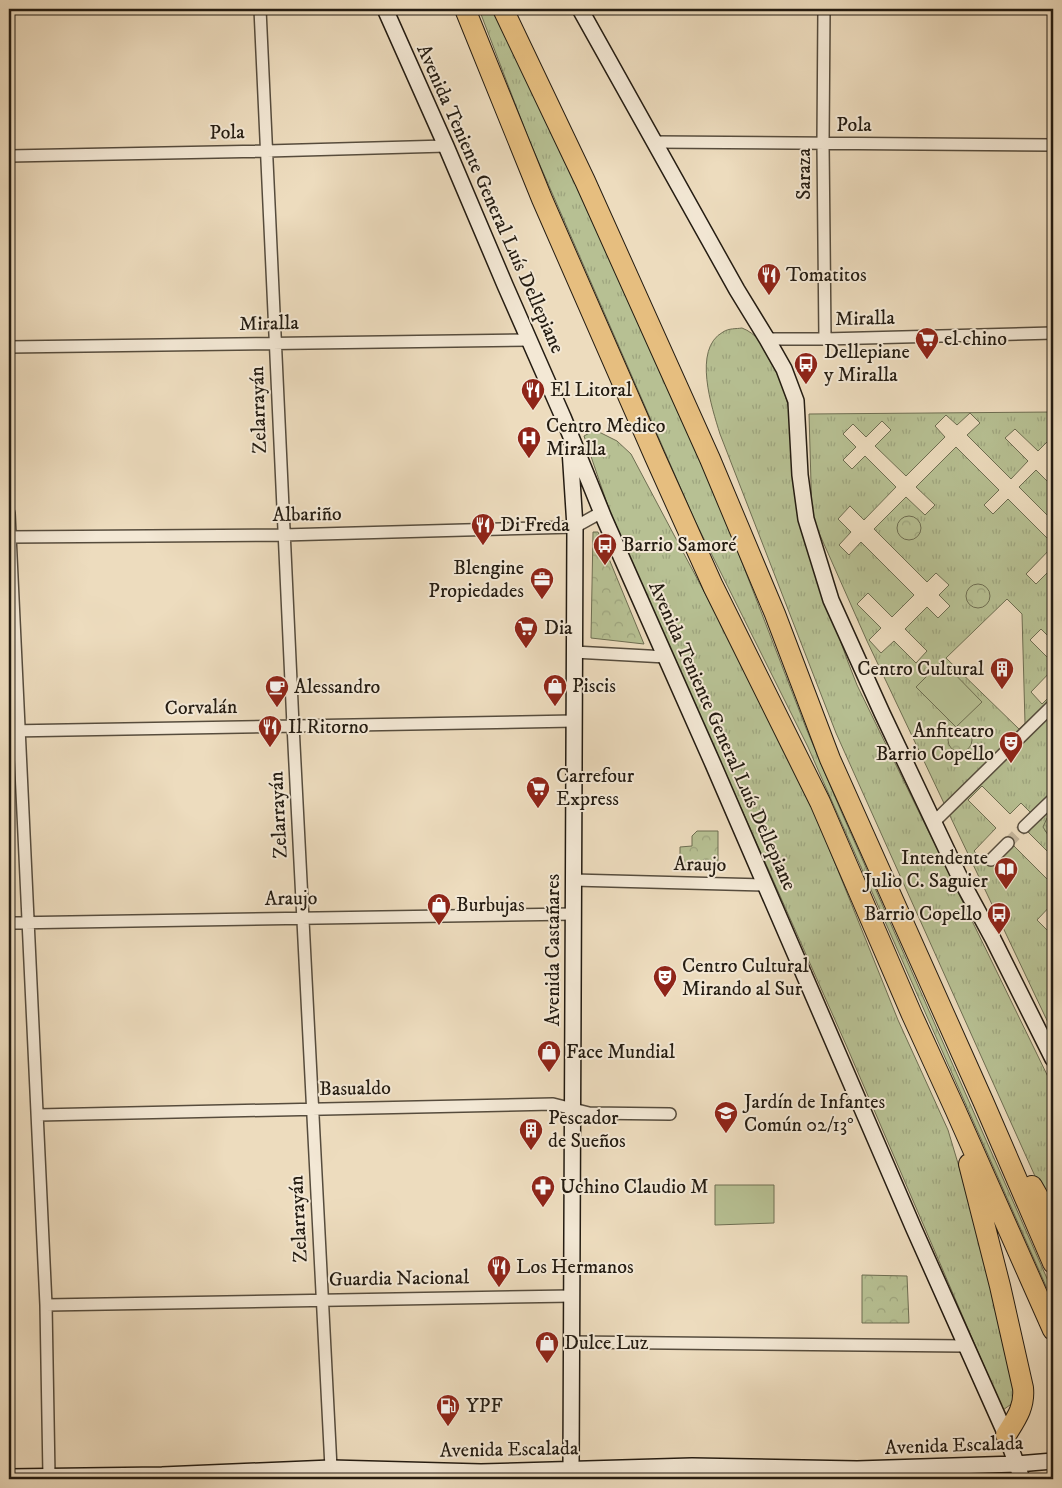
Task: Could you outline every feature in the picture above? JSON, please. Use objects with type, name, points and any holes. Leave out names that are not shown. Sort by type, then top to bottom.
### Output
[{"type":"highway","points":[[465,9],[542,199],[655,457],[713,586],[820,802],[912,1015],[1053,1330]]},
{"type":"highway","points":[[503,9],[585,182],[710,459],[774,614],[830,759],[983,1101],[1053,1263]]},
{"type":"highway","points":[[983,1101],[1053,1223]]},
{"type":"highway","points":[[955,1108],[1000,1286],[1023,1388],[1022,1410],[1006,1435]]},
{"type":"street","name":"Zelarrayán","points":[[260,9],[283,535],[330,1468]]},
{"type":"street","name":"Avenida Teniente General Luís Dellepiane","points":[[385,9],[965,1346],[1006,1435],[1022,1479]]},
{"type":"street","name":"Saraza","points":[[824,9],[825,339]]},
{"type":"street","points":[[581,10],[746,306],[784,369],[796,401],[800,475],[806,519],[831,600],[961,880],[1053,1059]]},
{"type":"street","name":"Pola","points":[[654,142],[1053,145]]},
{"type":"street","name":"Pola","points":[[9,156],[446,146]]},
{"type":"street","name":"Miralla","points":[[767,338],[825,339],[1053,333]]},
{"type":"street","name":"Miralla","points":[[9,347],[529,340]]},
{"type":"street","name":"Avenida Castañares","points":[[569,432],[574,527],[571,1469]]},
{"type":"street","name":"Albariño","points":[[9,537],[283,535],[574,527],[602,512]]},
{"type":"street","points":[[9,513],[14,731],[29,923],[46,1305],[49,1476]]},
{"type":"street","points":[[574,652],[666,657]]},
{"type":"street","points":[[934,822],[1053,705]]},
{"type":"street","name":"Corvalán","points":[[14,731],[574,721]]},
{"type":"street","points":[[1024,828],[1053,799]]},
{"type":"street","points":[[991,860],[1008,843]]},
{"type":"street","name":"Araujo","points":[[573,880],[765,885]]},
{"type":"street","name":"Araujo","points":[[9,923],[573,914]]},
{"type":"street","name":"Basualdo","points":[[38,1115],[553,1104],[589,1113],[670,1114]]},
{"type":"street","name":"Guardia Nacional","points":[[46,1305],[572,1296]]},
{"type":"street","points":[[572,1342],[965,1346]]},
{"type":"street","name":"Avenida Escalada","points":[[9,1477],[162,1475],[330,1468],[481,1472],[701,1466],[857,1469],[1017,1464],[1053,1461]]},
{"type":"street","points":[[615,1469],[644,1479]]},
{"type":"street","name":"Avenida Escalada","points":[[811,1479],[857,1469]]},
{"type":"street","points":[[463,1479],[481,1472]]},
{"type":"street","name":"Avenida Escalada","points":[[162,1475],[189,1479]]},
{"type":"green space","points":[[479,9],[492,9],[517,56],[682,416],[731,534],[806,728],[1053,1292],[1053,1302],[808,747],[695,521],[529,140]]},
{"type":"green space","points":[[742,328],[760,341],[774,364],[785,394],[793,428],[812,551],[835,625],[857,685],[1053,1087],[1053,1211],[1043,1194],[836,733],[720,434],[709,395],[706,365],[708,351],[714,340],[723,332]]},
{"type":"green space","points":[[1053,412],[1053,439],[1051,438],[1038,451],[1015,429],[1005,438],[1028,461],[1011,479],[967,435],[980,423],[970,413],[957,425],[946,415],[935,426],[945,437],[906,476],[875,446],[891,430],[882,421],[866,437],[853,424],[843,434],[856,447],[843,460],[852,469],[865,456],[896,487],[864,520],[850,506],[838,519],[851,532],[839,545],[849,555],[861,542],[914,595],[892,617],[868,593],[857,604],[881,628],[869,640],[881,653],[894,641],[916,663],[927,651],[905,629],[927,607],[938,618],[950,606],[939,595],[949,585],[936,573],[927,582],[874,529],[906,497],[925,515],[935,505],[916,487],[956,447],[999,490],[984,505],[993,514],[1008,499],[1053,544],[1026,574],[1036,584],[1053,567],[1053,641],[1041,629],[1030,640],[1053,663],[1053,669],[1031,692],[1042,704],[1053,693],[1053,815],[1045,831],[1053,839],[1053,857],[1020,824],[1031,813],[1021,803],[1010,814],[982,786],[968,800],[996,828],[974,851],[983,861],[1006,838],[1053,885],[1053,903],[1037,920],[1048,931],[1053,926],[1053,1033],[867,641],[812,517],[809,414]],"holes":[[[1007,599],[1022,614],[1025,723],[1019,729],[946,658]]]},
{"type":"green space","points":[[595,430],[617,441],[631,454],[794,761],[898,1020],[948,1130],[986,1257],[1017,1400],[1003,1410],[847,1047],[610,512],[584,436]]},
{"type":"green space","points":[[1036,470],[1053,487],[1053,521],[1019,487]]},
{"type":"green space","points":[[909,516],[914,517],[920,523],[920,533],[914,539],[909,540],[904,539],[898,533],[897,528],[898,523],[904,517]]},
{"type":"green space","points":[[593,532],[598,532],[644,644],[591,638]]},
{"type":"green space","points":[[978,584],[983,585],[989,591],[989,601],[983,607],[978,608],[973,607],[967,601],[966,596],[967,591],[973,585]]},
{"type":"green space","points":[[942,661],[982,702],[956,727],[916,687]]},
{"type":"green space","points":[[960,728],[965,729],[971,735],[971,745],[965,751],[960,752],[955,751],[949,745],[948,740],[949,735],[955,729]]},
{"type":"green space","points":[[1053,815],[1053,839],[1043,827],[1047,818]]},
{"type":"green space","points":[[697,831],[718,831],[718,866],[680,866],[680,847],[692,846],[692,836]]},
{"type":"green space","points":[[715,1185],[774,1185],[774,1223],[715,1225]]},
{"type":"green space","points":[[862,1275],[907,1276],[909,1323],[862,1323]]},
{"type":"green space","points":[[808,1471],[777,1479],[669,1479],[641,1474]]},
{"type":"green space","points":[[445,1475],[446,1479],[238,1478]]},
{"type":"green space","points":[[986,1475],[984,1479],[855,1479]]},
{"type":"tunnel","points":[[1008,843],[1024,827]]},
{"type":"place","name":"Tomatitos","points":[[769,296]]},
{"type":"place","name":"el chino","points":[[927,360]]},
{"type":"place","name":"Dellepiane y Miralla","points":[[806,385]]},
{"type":"place","name":"El Litoral","points":[[533,411]]},
{"type":"place","name":"Centro Medico Miralla","points":[[529,459]]},
{"type":"place","name":"Di Freda","points":[[483,546]]},
{"type":"place","name":"Barrio Samoré","points":[[605,566]]},
{"type":"place","name":"Blengine Propiedades","points":[[542,600]]},
{"type":"place","name":"Dia","points":[[526,649]]},
{"type":"place","name":"Centro Cultural","points":[[1002,690]]},
{"type":"place","name":"Piscis","points":[[555,707]]},
{"type":"place","name":"Alessandro","points":[[277,708]]},
{"type":"place","name":"Il Ritorno","points":[[270,748]]},
{"type":"place","name":"Anfiteatro Barrio Copello","points":[[1011,764]]},
{"type":"place","name":"Carrefour Express","points":[[538,809]]},
{"type":"place","name":"Intendente Julio C. Saguier","points":[[1006,890]]},
{"type":"place","name":"Burbujas","points":[[439,926]]},
{"type":"place","name":"Barrio Copello","points":[[999,935]]},
{"type":"place","name":"Centro Cultural Mirando al Sur","points":[[665,998]]},
{"type":"place","name":"Face Mundial","points":[[549,1073]]},
{"type":"place","name":"Jardín de Infantes Común 02/13°","points":[[726,1134]]},
{"type":"place","name":"Pescador de Sueños","points":[[531,1151]]},
{"type":"place","name":"Uchino Claudio M","points":[[543,1208]]},
{"type":"place","name":"Los Hermanos","points":[[499,1288]]},
{"type":"place","name":"Dulce Luz","points":[[547,1364]]},
{"type":"place","name":"YPF","points":[[448,1427]]}]
